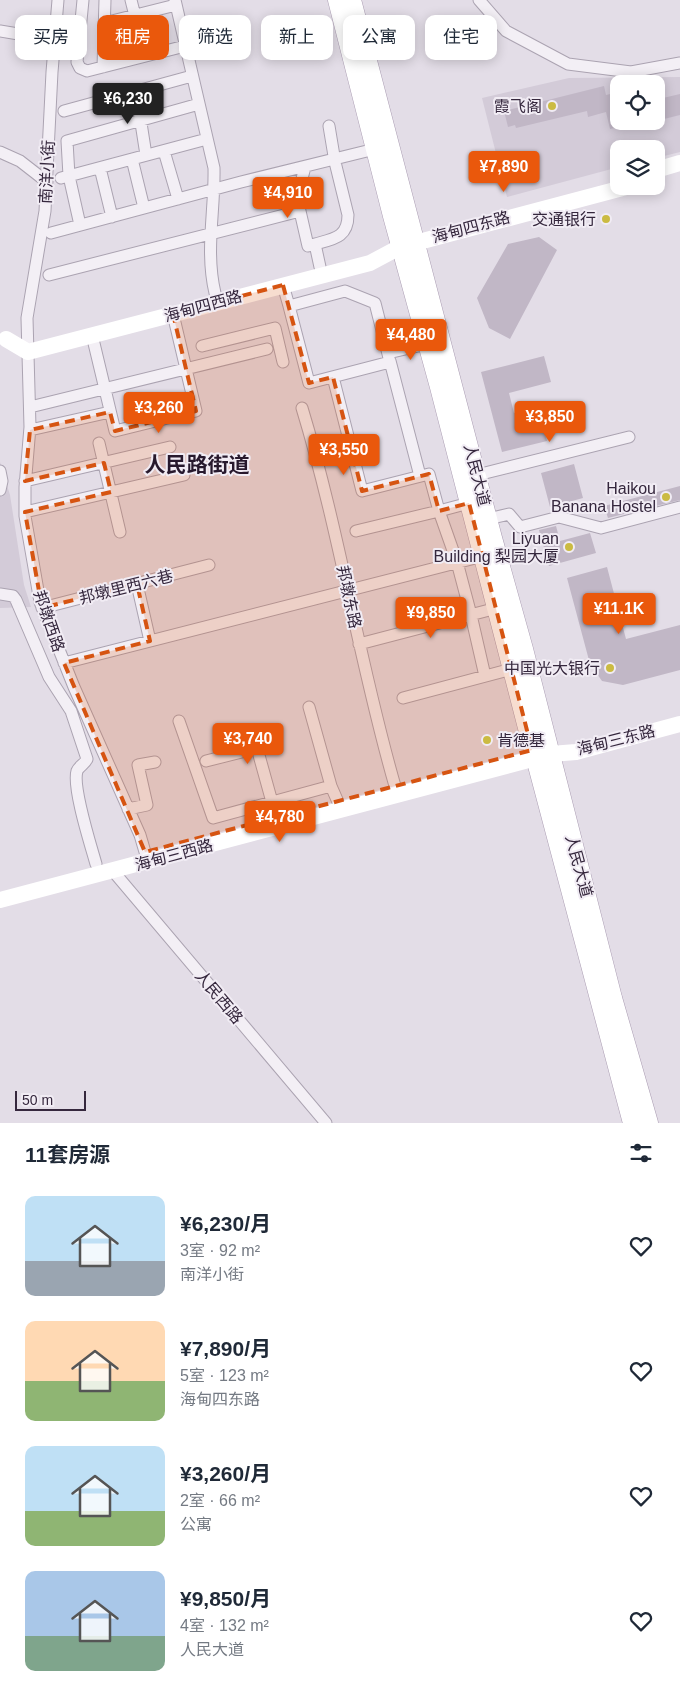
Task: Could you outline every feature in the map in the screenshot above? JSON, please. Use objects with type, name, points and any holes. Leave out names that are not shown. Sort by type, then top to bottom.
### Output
[{"type":"main road","name":"人民大道","points":[[338,0],[375,149],[407,240],[420,262],[477,475],[632,1123]]},
{"type":"main road","name":"人民大道","points":[[352,0],[407,240],[427,344],[512,669],[542,752],[649,1123]]},
{"type":"main road","points":[[665,167],[680,163]]},
{"type":"main road","points":[[665,178],[680,174]]},
{"type":"main road","name":"海甸四东路","points":[[407,240],[610,182]]},
{"type":"main road","name":"海甸四东路","points":[[407,240],[610,191]]},
{"type":"main road","name":"海甸四西路","points":[[28,348],[215,293],[368,255],[407,240]]},
{"type":"main road","name":"海甸四西路","points":[[28,348],[92,335],[370,263],[407,240]]},
{"type":"main road","points":[[3,338],[28,348]]},
{"type":"main road","points":[[542,752],[680,713]]},
{"type":"main road","name":"海甸三东路","points":[[542,752],[576,752],[680,724]]},
{"type":"main road","name":"海甸三西路","points":[[0,890],[395,786],[542,752]]},
{"type":"main road","name":"海甸三西路","points":[[0,900],[113,871],[542,752]]},
{"type":"street","name":"南洋小街","points":[[56,15],[58,0]]},
{"type":"street","points":[[83,0],[77,62],[80,68],[87,71],[130,60]]},
{"type":"street","points":[[104,15],[105,0]]},
{"type":"street","points":[[131,0],[135,15]]},
{"type":"street","points":[[479,0],[506,31],[568,64],[632,72],[680,63]]},
{"type":"street","points":[[138,15],[176,3],[179,17]]},
{"type":"street","points":[[0,31],[15,34]]},
{"type":"street","name":"南洋小街","points":[[28,348],[27,318],[43,226],[53,60]]},
{"type":"street","points":[[103,60],[103,67]]},
{"type":"street","points":[[188,60],[214,168],[209,257],[215,293]]},
{"type":"street","points":[[64,111],[192,76]]},
{"type":"street","points":[[136,91],[146,155]]},
{"type":"street","points":[[80,225],[65,177],[67,140],[199,104]]},
{"type":"street","points":[[305,166],[297,198],[308,246],[342,234],[347,228],[348,215],[334,159],[329,126]]},
{"type":"street","points":[[65,177],[207,139]]},
{"type":"street","points":[[51,233],[214,189],[375,149]]},
{"type":"street","points":[[164,151],[178,199]]},
{"type":"street","points":[[0,152],[20,162],[46,182]]},
{"type":"street","points":[[132,159],[144,208]]},
{"type":"street","points":[[100,168],[112,217]]},
{"type":"street","points":[[50,276],[300,211]]},
{"type":"street","points":[[315,244],[320,267]]},
{"type":"street","points":[[283,284],[309,383],[333,377],[427,344]]},
{"type":"street","points":[[289,306],[346,291],[375,304],[420,476]]},
{"type":"street","points":[[92,335],[115,431],[196,411],[174,314]]},
{"type":"street","points":[[202,346],[275,328],[283,362]]},
{"type":"street","points":[[30,407],[264,350],[257,332]]},
{"type":"street","name":"邦墩西路","points":[[28,348],[30,430],[25,512],[34,574],[42,608],[64,663],[140,835],[145,852]]},
{"type":"street","points":[[333,377],[362,491],[429,474],[439,511],[457,562],[485,676]]},
{"type":"street","name":"邦墩东路","points":[[302,408],[320,468],[359,644],[395,786]]},
{"type":"street","points":[[30,430],[110,412]]},
{"type":"street","points":[[477,475],[629,437]]},
{"type":"street","points":[[99,442],[120,532]]},
{"type":"street","points":[[26,481],[170,447]]},
{"type":"street","points":[[0,474],[2,481],[0,490]]},
{"type":"street","points":[[25,512],[184,475]]},
{"type":"street","points":[[356,531],[469,503]]},
{"type":"street","points":[[488,519],[509,514],[520,527],[559,517],[601,528],[680,507]]},
{"type":"street","points":[[64,663],[483,556]]},
{"type":"street","name":"邦墩里西六巷","points":[[42,608],[209,565]]},
{"type":"street","points":[[137,584],[150,641]]},
{"type":"street","points":[[0,594],[13,596],[16,600],[49,677],[71,710],[84,746],[88,759],[78,768],[76,781],[80,806],[96,864]]},
{"type":"street","points":[[359,644],[497,608]]},
{"type":"street","points":[[403,698],[512,669]]},
{"type":"street","points":[[309,707],[331,786],[338,802]]},
{"type":"street","points":[[179,721],[213,818],[331,786]]},
{"type":"street","points":[[206,761],[257,748],[272,802]]},
{"type":"street","points":[[128,809],[147,805],[138,765],[155,762]]},
{"type":"street","name":"人民西路","points":[[113,871],[326,1123]]},
{"type":"highlighted area","points":[[283,285],[309,383],[333,377],[362,491],[429,474],[439,511],[469,503],[532,750],[145,852],[64,663],[150,641],[137,584],[42,608],[25,512],[111,492],[104,463],[25,481],[30,430],[110,412],[115,431],[196,411],[173,314]]},
{"type":"shaded area","points":[[665,77],[680,77],[680,152],[665,156],[665,140],[610,140],[610,169],[507,197],[482,98],[569,78],[610,78],[610,130],[665,130]]},
{"type":"shaded area","points":[[0,462],[10,495],[24,585],[31,607],[0,608]]},
{"type":"building","name":"霞飞阁","points":[[604,86],[606,95],[610,94],[610,129],[606,112],[588,117],[587,111],[516,128],[515,125],[508,127],[504,111]]},
{"type":"building","points":[[680,94],[680,115],[665,119],[665,98]]},
{"type":"building","points":[[539,237],[557,250],[510,339],[489,328],[477,298],[508,244]]},
{"type":"building","points":[[544,356],[551,382],[509,393],[514,413],[538,407],[547,441],[502,452],[481,372]]},
{"type":"building","points":[[574,464],[583,498],[550,507],[541,473]]},
{"type":"building","points":[[680,486],[680,500],[608,518],[604,506]]},
{"type":"building","name":"Liyuan Building 梨园大厦","points":[[556,526],[560,541],[590,533],[596,553],[549,566],[539,530]]},
{"type":"building","points":[[607,567],[626,639],[680,625],[680,670],[623,685],[602,681],[590,664],[567,578]]},
{"type":"place","name":"霞飞阁","points":[[552,106]]},
{"type":"place","name":"交通银行","points":[[606,219]]},
{"type":"place","name":"Haikou Banana Hostel","points":[[666,497]]},
{"type":"place","name":"Liyuan Building 梨园大厦","points":[[569,547]]},
{"type":"place","name":"中国光大银行","points":[[610,668]]},
{"type":"place","name":"肯德基","points":[[487,740]]},
{"type":"district","name":"人民路街道","points":[[197,464]]}]
